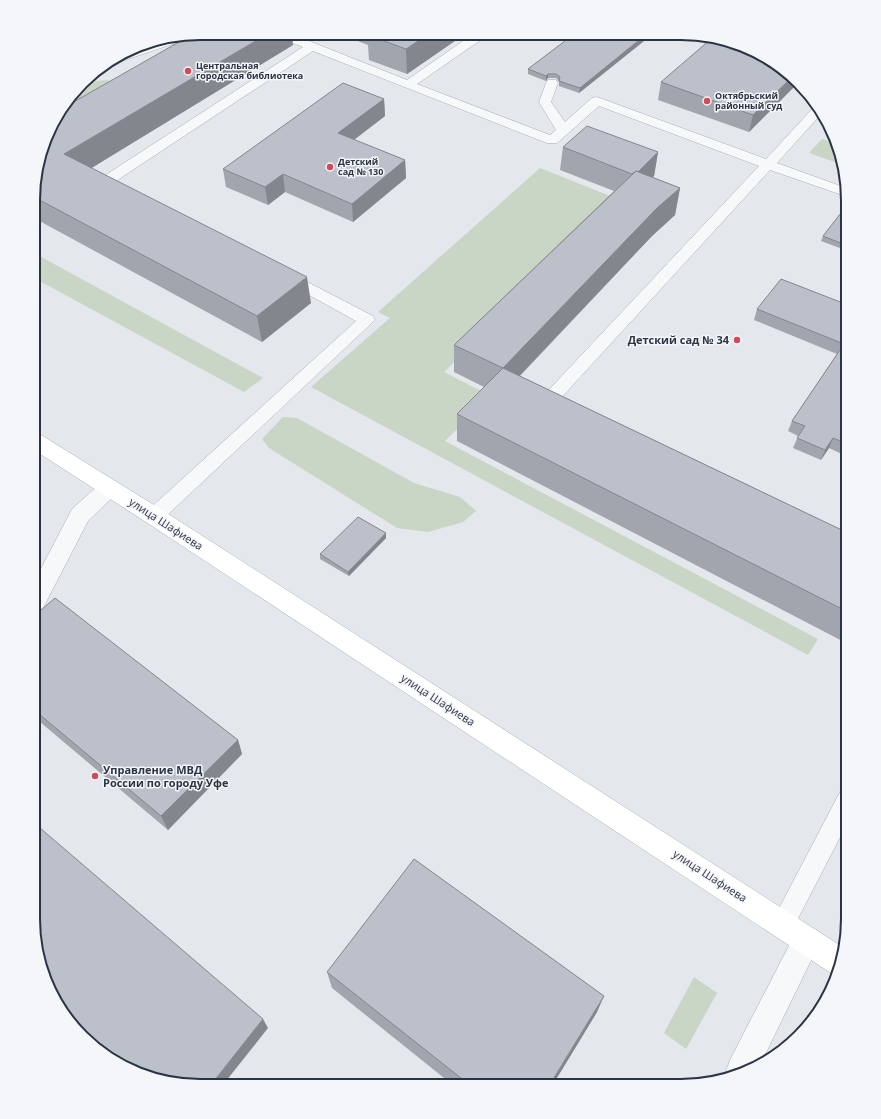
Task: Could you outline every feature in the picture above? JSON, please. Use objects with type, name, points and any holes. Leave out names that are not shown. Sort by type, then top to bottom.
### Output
[{"type":"street","name":"улица Шафиева","points":[[40,444],[154,516],[836,960]]},
{"type":"street","points":[[40,591],[80,515],[109,488]]},
{"type":"street","points":[[743,1066],[808,940]]},
{"type":"lane","points":[[295,40],[552,140],[597,101],[841,191]]},
{"type":"lane","points":[[408,85],[472,40]]},
{"type":"lane","points":[[134,196],[106,182],[312,47]]},
{"type":"lane","points":[[552,83],[545,102],[563,130]]},
{"type":"lane","points":[[577,415],[549,400],[768,165],[815,112]]},
{"type":"lane","points":[[154,516],[367,320],[275,271]]},
{"type":"lane","points":[[783,924],[841,812]]},
{"type":"green space","points":[[107,80],[119,85],[67,111],[87,87],[97,81]]},
{"type":"green space","points":[[822,139],[830,142],[837,163],[809,153]]},
{"type":"green space","points":[[540,168],[620,200],[444,372],[491,396],[445,441],[818,639],[808,655],[311,387],[390,318],[378,312]]},
{"type":"green space","points":[[40,256],[263,378],[244,392],[40,281]]},
{"type":"green space","points":[[283,417],[297,418],[414,483],[460,497],[476,511],[463,522],[428,532],[397,528],[269,448],[262,439]]},
{"type":"green space","points":[[694,977],[717,993],[686,1049],[664,1033]]},
{"type":"building","points":[[257,40],[64,154],[307,277],[257,316],[40,200],[41,179],[45,159],[61,120],[74,102],[181,41]]},
{"type":"building","points":[[382,40],[420,40],[406,49]]},
{"type":"building","points":[[566,40],[639,40],[580,88],[559,81],[560,77],[556,74],[548,74],[546,76],[528,69]]},
{"type":"building","points":[[707,42],[722,45],[742,52],[761,61],[788,81],[753,115],[661,82]]},
{"type":"building","points":[[343,83],[384,99],[338,133],[405,160],[352,204],[283,174],[265,187],[223,169]]},
{"type":"building","points":[[587,126],[658,152],[638,172],[636,171],[632,174],[563,147]]},
{"type":"building","points":[[636,171],[680,188],[657,208],[503,368],[454,345]]},
{"type":"building","points":[[841,213],[841,243],[823,236]]},
{"type":"building","points":[[781,279],[841,302],[841,343],[757,309]]},
{"type":"building","points":[[841,348],[841,441],[833,438],[825,450],[797,438],[805,426],[792,421]]},
{"type":"building","points":[[503,368],[841,530],[841,608],[457,414]]},
{"type":"building","points":[[358,517],[386,533],[348,572],[320,554]]},
{"type":"building","points":[[55,598],[238,740],[161,816],[40,715],[40,611]]},
{"type":"building","points":[[40,828],[263,1019],[216,1079],[190,1079],[159,1074],[120,1058],[103,1046],[87,1032],[67,1008],[52,980],[45,960],[40,929]]},
{"type":"building","points":[[414,859],[604,996],[553,1079],[462,1079],[327,972]]},
{"type":"place","name":"Центральная городская библиотека","points":[[188,71]]},
{"type":"place","name":"Октябрьский районный суд","points":[[707,101]]},
{"type":"place","name":"Детский сад № 130","points":[[330,167]]},
{"type":"place","name":"Детский сад № 34","points":[[737,340]]},
{"type":"place","name":"Управление МВД России по городу Уфе","points":[[95,776]]}]
